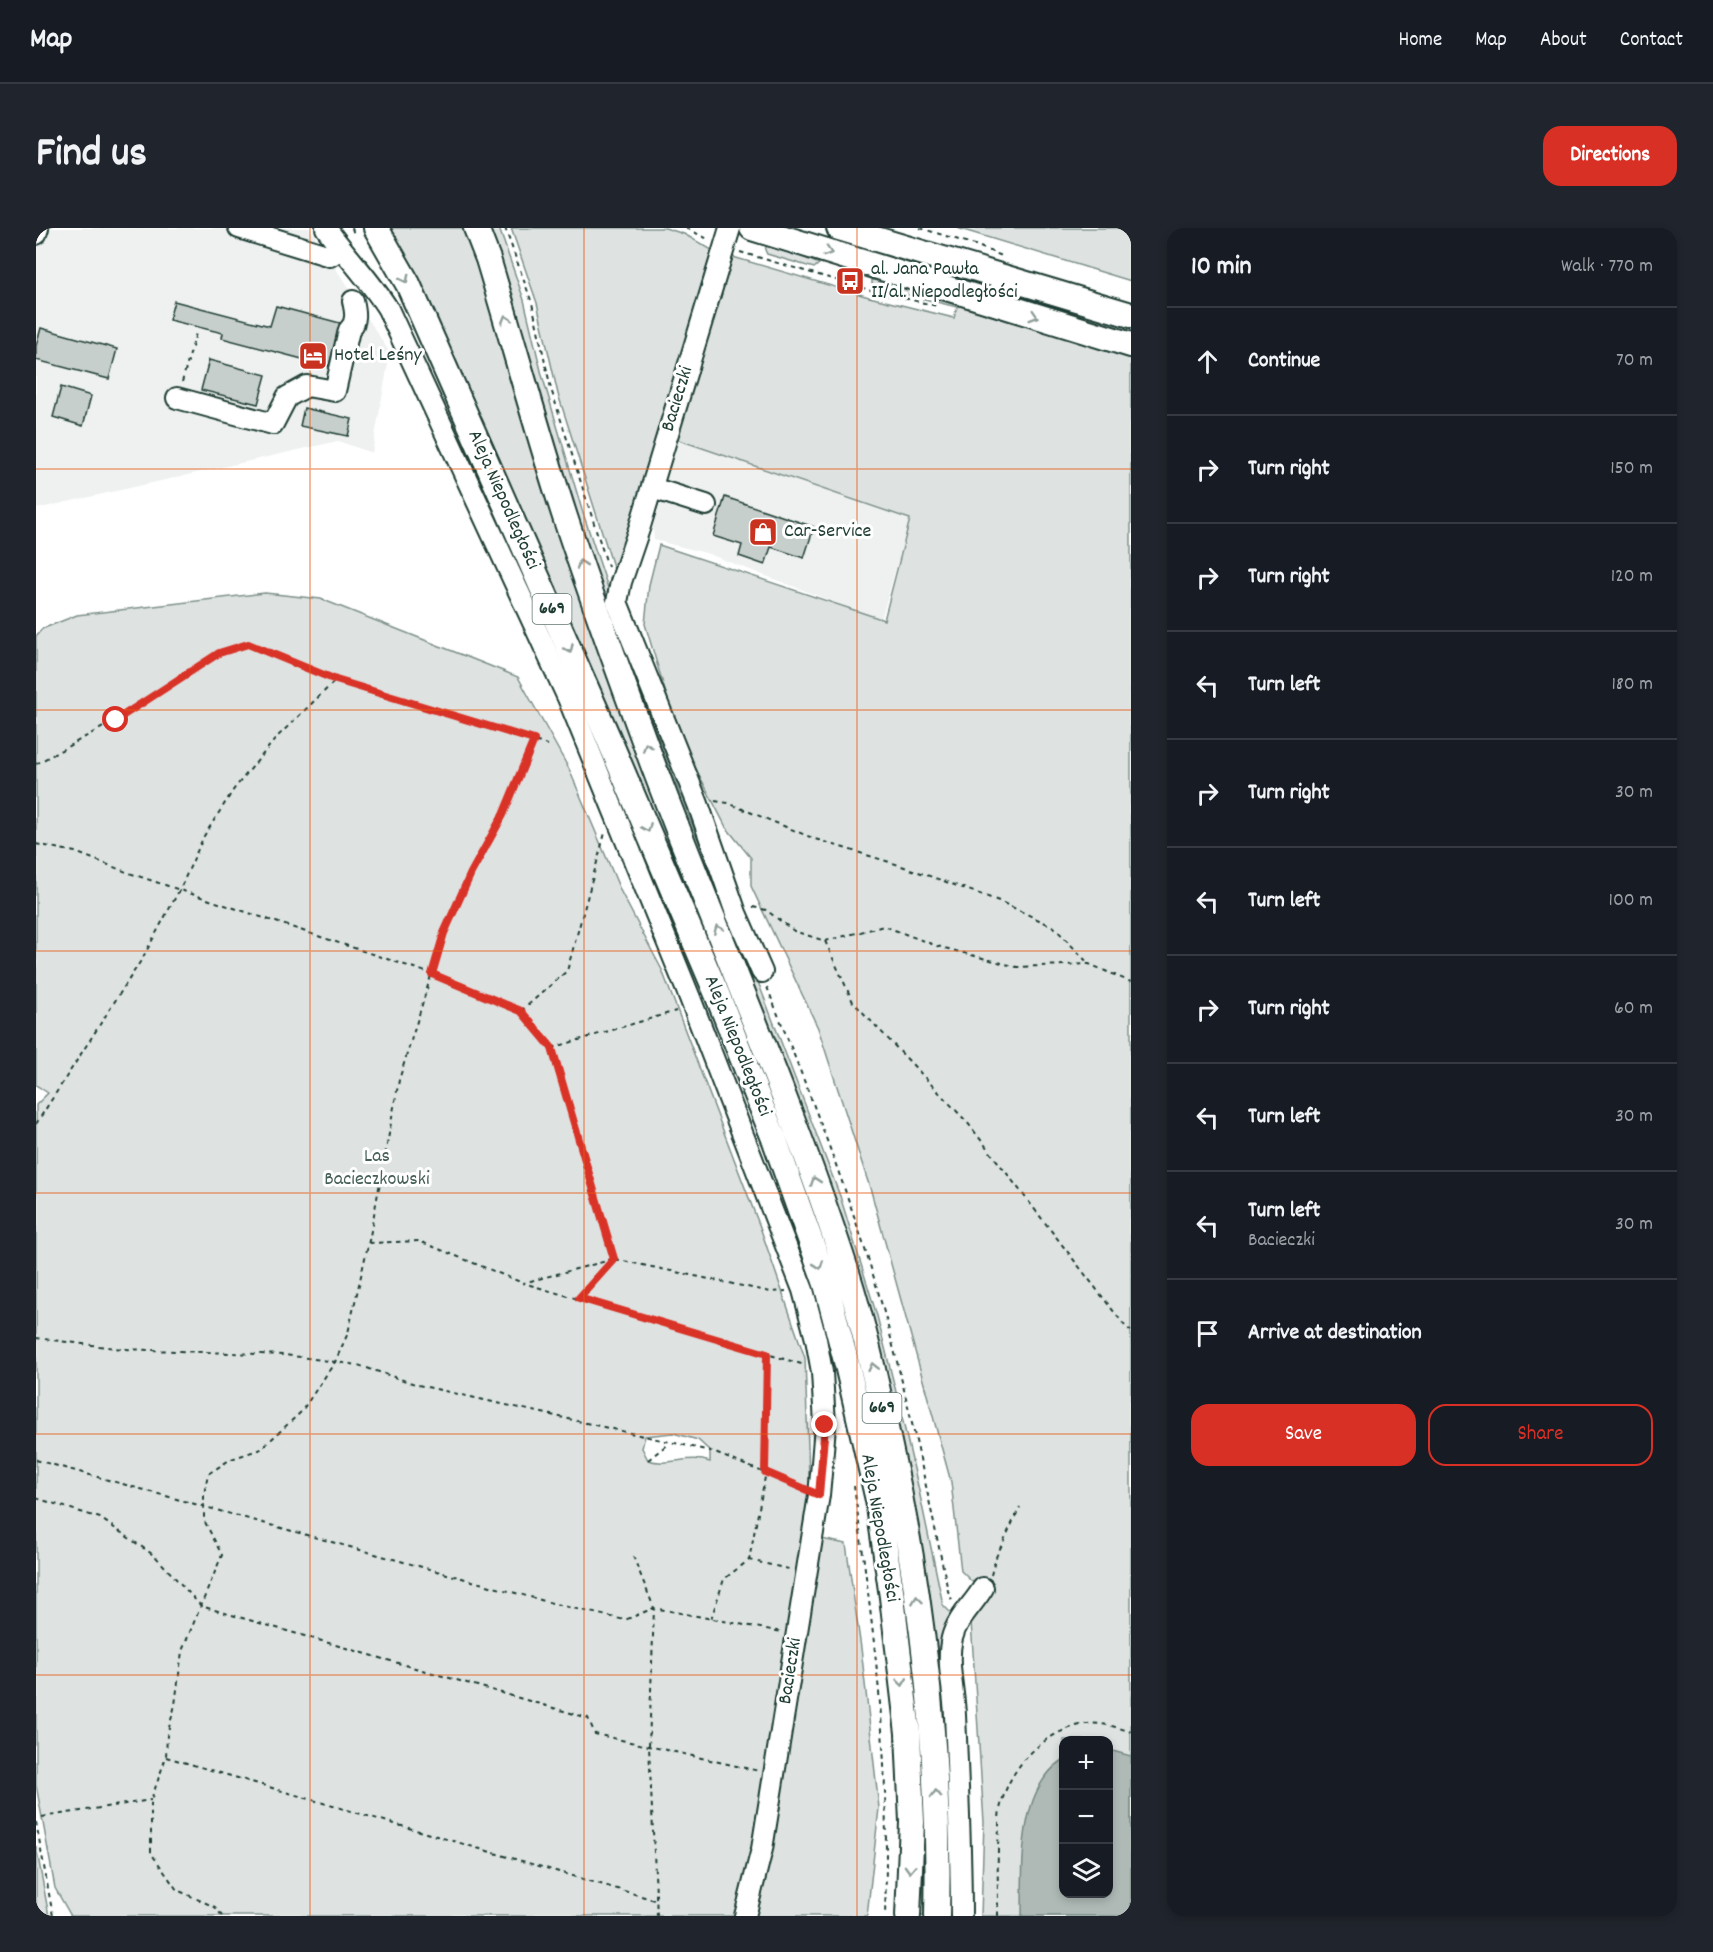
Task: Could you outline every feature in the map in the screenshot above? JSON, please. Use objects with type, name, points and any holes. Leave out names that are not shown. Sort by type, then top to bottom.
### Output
[{"type":"main road","name":"Aleja Niepodległości","points":[[376,228],[408,284],[621,767],[717,994],[779,1152],[826,1284],[878,1500],[892,1596],[908,1744],[912,1822],[908,1916]]},
{"type":"main road","name":"Aleja Niepodległości","points":[[476,228],[488,259],[564,515],[654,767],[799,1133],[854,1299],[872,1364],[901,1497],[916,1594],[937,1791],[939,1852],[937,1916]]},
{"type":"main road","points":[[752,228],[1131,345]]},
{"type":"main road","points":[[839,228],[1131,315]]},
{"type":"street","points":[[36,234],[38,228]]},
{"type":"street","points":[[239,228],[330,256],[341,249]]},
{"type":"street","name":"Bacieczki","points":[[326,228],[374,287],[388,309],[568,698],[690,998],[803,1290],[816,1339],[822,1372],[825,1425],[819,1495],[762,1849],[745,1916]]},
{"type":"street","name":"Bacieczki","points":[[616,596],[652,488],[730,228]]},
{"type":"street","points":[[177,398],[273,424],[287,397],[307,386],[335,391],[356,314],[353,300]]},
{"type":"street","points":[[652,488],[706,505]]},
{"type":"street","points":[[616,596],[619,610],[698,804],[736,913],[762,972]]},
{"type":"street","points":[[961,1916],[961,1842],[950,1647],[953,1634],[966,1608],[981,1590]]},
{"type":"path","points":[[505,228],[531,303],[551,389],[616,596]]},
{"type":"path","points":[[686,228],[723,247],[870,290],[944,308]]},
{"type":"path","points":[[177,398],[196,333]]},
{"type":"path","points":[[36,764],[116,720],[219,653],[248,644],[336,680],[547,745]]},
{"type":"path","points":[[36,1124],[142,960],[180,889],[204,836],[234,789],[277,737],[336,680]]},
{"type":"path","points":[[222,1916],[215,1907],[177,1890],[151,1853],[151,1800],[166,1757],[167,1735],[175,1706],[182,1651],[222,1555],[204,1520],[208,1474],[231,1459],[261,1449],[301,1412],[335,1362],[348,1333],[368,1243],[399,1080],[444,933],[471,873],[503,815],[534,740]]},
{"type":"path","points":[[698,804],[718,801],[728,803],[815,839],[899,865],[999,901],[1054,927],[1089,964],[1131,982]]},
{"type":"path","points":[[521,1011],[567,971],[606,830]]},
{"type":"path","points":[[36,844],[75,852],[129,873],[432,974],[521,1011],[552,1048],[614,1259]]},
{"type":"path","points":[[766,910],[794,931],[825,940],[884,926],[937,946],[1017,967],[1089,964]]},
{"type":"path","points":[[825,940],[853,1002],[968,1122],[1090,1282],[1131,1331]]},
{"type":"path","points":[[552,1048],[685,1008]]},
{"type":"path","points":[[368,1243],[419,1241],[523,1284],[579,1298],[805,1365]]},
{"type":"path","points":[[523,1284],[614,1259],[771,1292]]},
{"type":"path","points":[[579,1298],[614,1259]]},
{"type":"path","points":[[36,1338],[123,1349],[285,1355],[358,1365],[418,1385],[710,1451],[819,1495]]},
{"type":"path","points":[[711,1619],[724,1579],[749,1560],[765,1472],[767,1354]]},
{"type":"path","points":[[648,1460],[670,1442]]},
{"type":"path","points":[[36,1460],[570,1608],[625,1620],[654,1608],[790,1634]]},
{"type":"path","points":[[854,1481],[885,1765],[885,1916]]},
{"type":"path","points":[[36,1498],[100,1518],[155,1556],[201,1606],[588,1718],[595,1734],[774,1774]]},
{"type":"path","points":[[981,1590],[988,1589],[994,1559],[1020,1507]]},
{"type":"path","points":[[633,1556],[654,1608],[649,1746],[657,1916]]},
{"type":"path","points":[[749,1560],[806,1573]]},
{"type":"path","points":[[998,1916],[1000,1806],[1009,1783],[1021,1763],[1043,1742],[1066,1728],[1088,1724],[1111,1726],[1131,1732]]},
{"type":"path","points":[[166,1757],[655,1900]]},
{"type":"path","points":[[42,1817],[151,1800]]},
{"type":"path","points":[[36,1822],[53,1916]]},
{"type":"shaded area","points":[[36,228],[310,228],[390,353],[372,453],[338,441],[36,509]]},
{"type":"shaded area","points":[[676,439],[910,518],[881,620],[706,553],[654,540],[653,527],[657,512],[655,511]]},
{"type":"shaded area","points":[[1113,1751],[1131,1756],[1131,1916],[1022,1916],[1023,1853],[1026,1831],[1037,1790],[1048,1773],[1059,1763],[1059,1898],[1113,1898]]},
{"type":"green space","points":[[382,228],[463,228],[477,261],[814,1205],[850,1323],[895,1511],[920,1729],[924,1916],[919,1916],[920,1906],[846,1324]]},
{"type":"green space","points":[[490,228],[499,228],[524,300],[542,375],[582,510],[613,603],[840,1196],[877,1316],[918,1486],[943,1605],[953,1615],[954,1878],[946,1789],[909,1485],[706,860],[605,605],[574,512],[529,360],[513,295]]},
{"type":"green space","points":[[511,228],[665,228],[684,234],[712,250],[619,564],[617,579],[558,394],[537,303]]},
{"type":"green space","points":[[957,228],[1131,228],[1131,281]]},
{"type":"green space","points":[[768,242],[819,264],[814,268],[767,254],[765,250]]},
{"type":"green space","points":[[873,253],[902,258],[1131,324],[1131,337]]},
{"type":"green space","points":[[733,257],[869,297],[954,318],[957,307],[876,287],[872,284],[872,280],[896,282],[1131,354],[1131,1916],[981,1916],[984,1822],[971,1621],[987,1590],[971,1581],[961,1571],[951,1482],[871,1191],[818,1028],[751,886],[751,858],[726,827],[678,734],[645,624],[649,585],[659,545],[884,620],[910,519],[676,439],[711,319]]},
{"type":"green space","name":"Las Bacieczkowski","points":[[265,593],[321,599],[518,677],[569,769],[621,892],[662,970],[760,1227],[805,1358],[811,1537],[846,1544],[861,1648],[879,1808],[867,1916],[71,1916],[55,1888],[36,1785],[36,1105],[48,1093],[36,1085],[36,636],[42,629],[77,615]],"holes":[[[673,1433],[698,1440],[710,1451],[710,1462],[694,1459],[656,1462],[648,1460],[642,1448],[645,1436]]]},
{"type":"green space","points":[[36,1846],[49,1916],[36,1916]]},
{"type":"building","name":"Hotel Leśny","points":[[174,301],[270,326],[276,306],[340,323],[329,366],[222,338],[223,333],[169,320]]},
{"type":"building","points":[[41,328],[117,349],[109,379],[36,360],[36,346]]},
{"type":"building","points":[[209,360],[266,375],[258,404],[201,390]]},
{"type":"building","points":[[61,387],[91,396],[83,426],[53,417]]},
{"type":"building","points":[[304,408],[352,419],[348,436],[300,426]]},
{"type":"building","name":"Car-Service","points":[[725,497],[814,527],[804,558],[771,547],[765,565],[739,556],[742,545],[713,536]]},
{"type":"place","name":"al. Jana Pawła II/al. Niepodległości","points":[[850,281]]},
{"type":"place","name":"Hotel Leśny","points":[[313,356]]},
{"type":"place","name":"Car-Service","points":[[763,532]]},
{"type":"route","points":[[116,720],[219,653],[248,644],[336,680],[534,740],[503,815],[471,873],[444,933],[432,974],[521,1011],[552,1048],[614,1259],[579,1298],[767,1354],[765,1472],[819,1495],[825,1425]]}]
